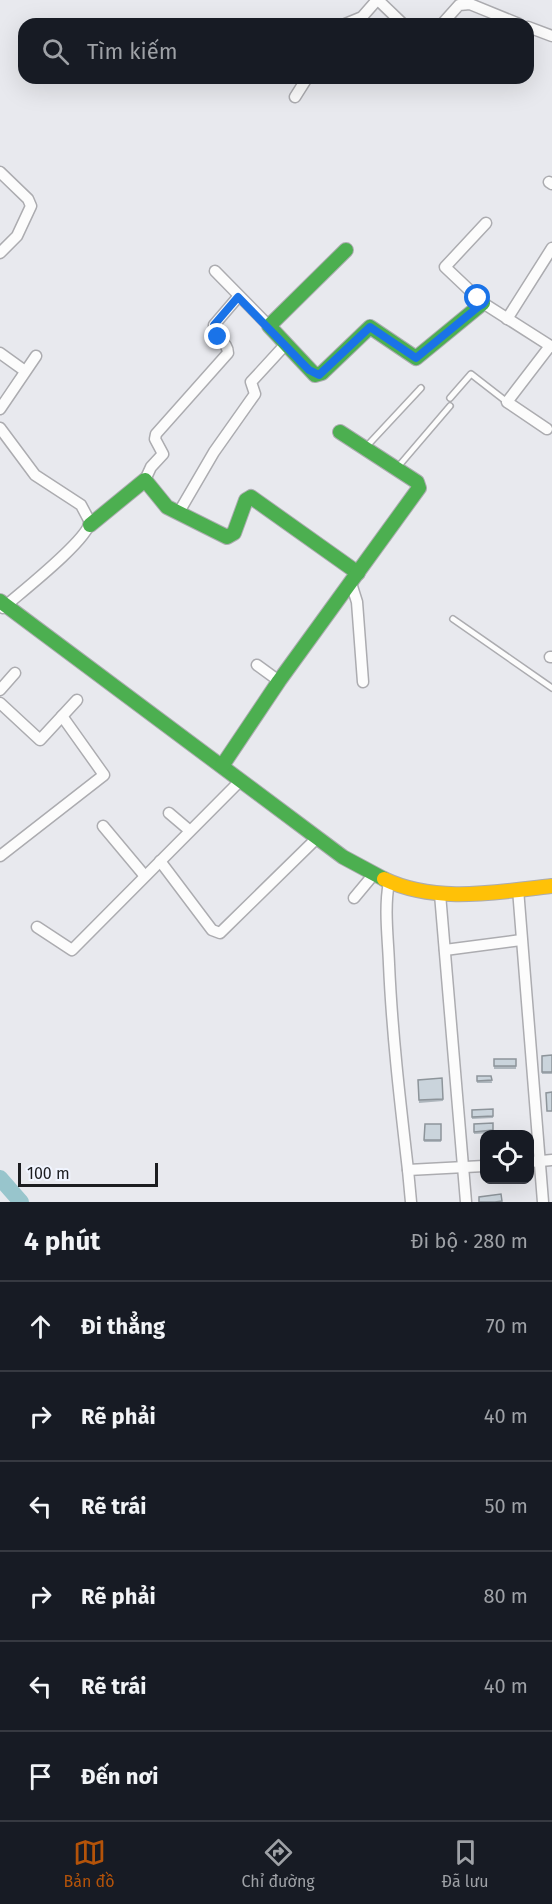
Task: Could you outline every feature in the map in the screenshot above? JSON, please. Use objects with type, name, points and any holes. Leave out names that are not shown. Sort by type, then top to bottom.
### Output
[{"type":"street","points":[[360,18],[378,0],[397,18]]},
{"type":"street","points":[[447,18],[459,5],[470,4],[504,18]]},
{"type":"street","points":[[534,29],[552,36]]},
{"type":"street","points":[[295,97],[304,84]]},
{"type":"street","points":[[0,172],[28,199],[31,206],[17,236],[0,253]]},
{"type":"street","points":[[486,223],[445,266],[483,303],[551,346],[507,402],[547,429]]},
{"type":"street","points":[[507,319],[549,260],[552,248]]},
{"type":"street","points":[[269,326],[346,250]]},
{"type":"street","points":[[215,272],[309,370],[319,375],[370,327],[416,358],[483,303]]},
{"type":"street","points":[[238,297],[214,325],[215,333],[228,347],[226,356],[156,434],[155,439],[163,454],[151,467],[145,480],[90,525],[69,550],[2,605],[317,838],[343,856],[389,882],[440,894],[552,886]]},
{"type":"street","points":[[179,512],[214,452],[255,394],[253,380],[285,345]]},
{"type":"street","points":[[0,353],[26,371]]},
{"type":"street","points":[[0,409],[36,356]]},
{"type":"street","points":[[0,428],[35,475],[84,508],[90,525]]},
{"type":"street","points":[[222,766],[279,681],[419,488],[417,482],[340,432]]},
{"type":"street","points":[[145,480],[164,504],[227,537],[234,533],[246,500],[251,497],[355,578],[363,682]]},
{"type":"street","points":[[257,665],[279,681]]},
{"type":"street","points":[[0,690],[15,673]]},
{"type":"street","points":[[0,703],[40,740],[76,700]]},
{"type":"street","points":[[0,856],[104,775],[62,716]]},
{"type":"street","points":[[37,927],[72,950],[144,875],[241,780]]},
{"type":"street","points":[[170,813],[189,830]]},
{"type":"street","points":[[103,826],[144,875]]},
{"type":"street","points":[[160,861],[212,930],[220,933],[317,838]]},
{"type":"street","points":[[354,898],[374,874]]},
{"type":"street","points":[[389,882],[386,900],[390,976],[397,1074],[411,1202]]},
{"type":"street","points":[[518,889],[532,1130]]},
{"type":"street","points":[[440,894],[466,1202]]},
{"type":"street","points":[[445,950],[521,940]]},
{"type":"street","points":[[543,1202],[534,1161],[552,1160]]},
{"type":"street","points":[[408,1170],[480,1166]]},
{"type":"lane","points":[[450,398],[471,374],[507,402]]},
{"type":"lane","points":[[365,448],[422,388]]},
{"type":"lane","points":[[396,469],[450,405]]},
{"type":"lane","points":[[453,619],[552,688]]},
{"type":"building","points":[[552,1055],[552,1072],[542,1072],[542,1056]]},
{"type":"building","points":[[494,1059],[516,1059],[516,1066],[494,1066]]},
{"type":"building","points":[[477,1076],[491,1076],[492,1080],[477,1081]]},
{"type":"building","points":[[442,1078],[443,1099],[419,1100],[418,1080]]},
{"type":"building","points":[[552,1092],[552,1111],[547,1111],[546,1093]]},
{"type":"building","points":[[493,1109],[493,1116],[472,1117],[472,1110]]},
{"type":"building","points":[[493,1123],[493,1130],[474,1132],[474,1124]]},
{"type":"building","points":[[425,1124],[441,1124],[441,1140],[424,1140]]},
{"type":"building","points":[[501,1194],[502,1201],[479,1202],[479,1197]]},
{"type":"waterway","points":[[0,1178],[21,1202]]},
{"type":"traffic: fast","points":[[346,250],[269,326],[315,375],[322,373],[370,327],[416,358],[483,303]]},
{"type":"traffic: fast","points":[[222,766],[279,681],[419,488],[417,482],[340,432]]},
{"type":"traffic: fast","points":[[90,525],[145,480],[167,507],[227,537],[234,533],[246,500],[251,497],[358,573]]},
{"type":"traffic: fast","points":[[0,601],[343,857],[384,879]]},
{"type":"traffic: slow","points":[[384,879],[404,887],[446,894],[488,893],[552,886]]},
{"type":"route","points":[[218,337],[213,329],[214,325],[238,297],[269,326],[309,370],[319,375],[344,354],[370,327],[414,359],[483,303],[478,298]]}]
